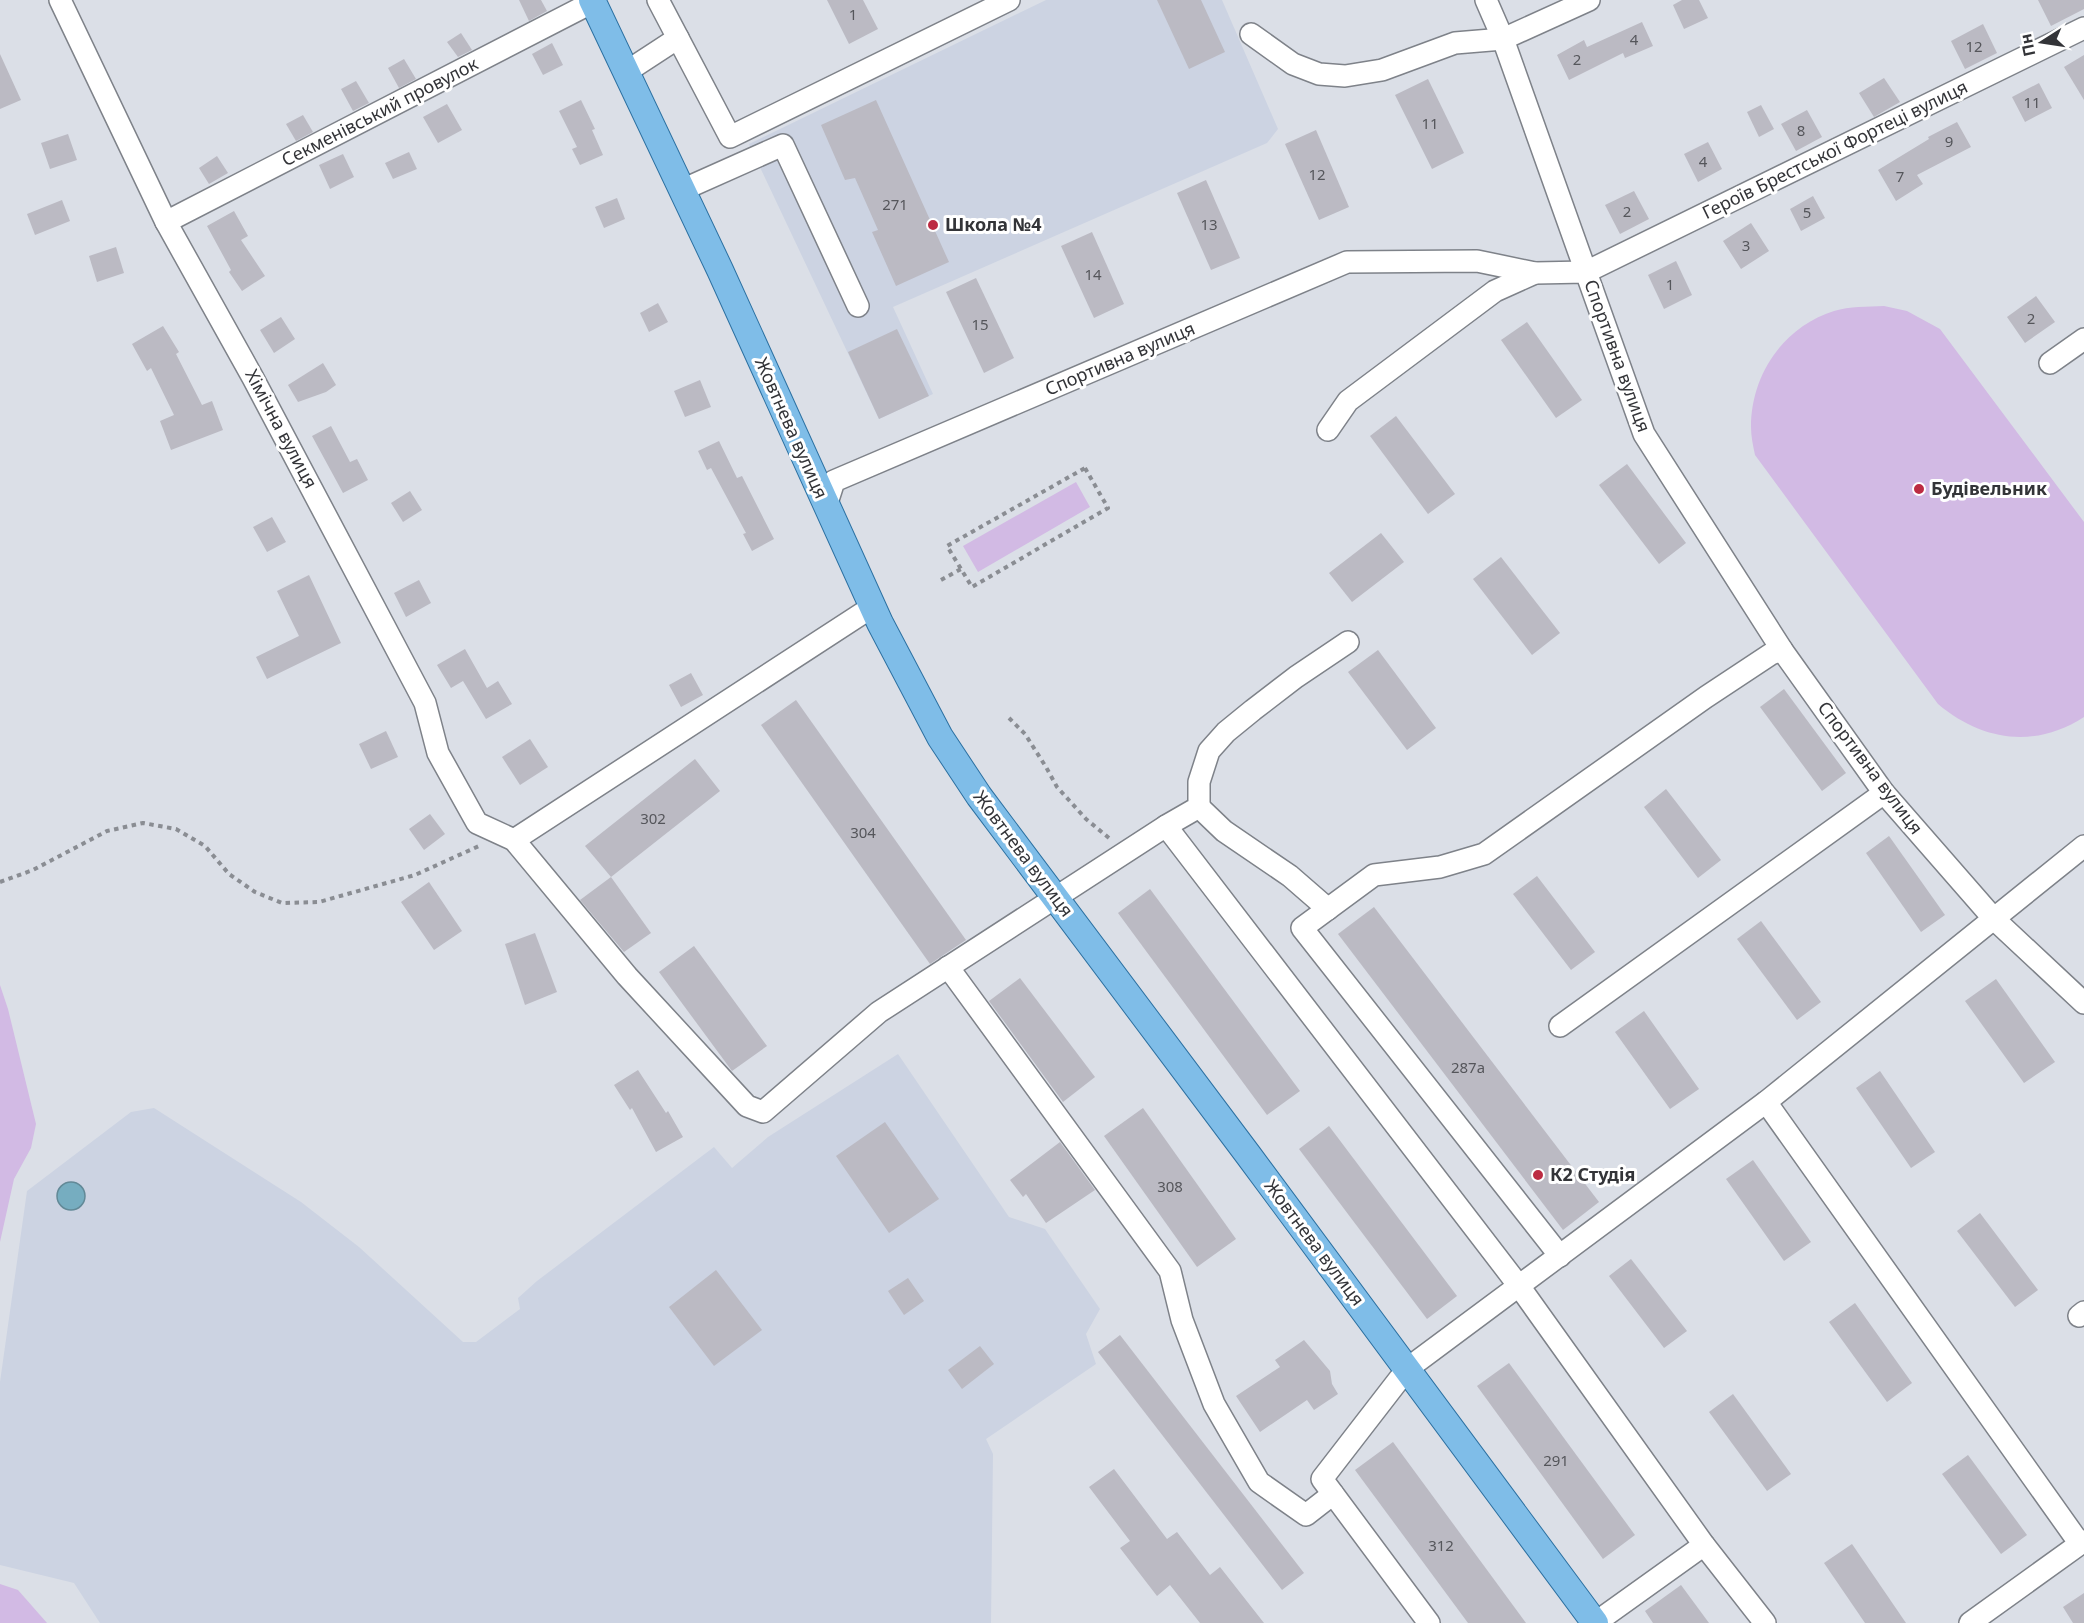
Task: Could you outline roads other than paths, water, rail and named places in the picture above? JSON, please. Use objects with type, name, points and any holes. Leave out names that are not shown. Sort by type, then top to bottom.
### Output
[{"type":"main road","name":"Жовтнева вулиця","points":[[592,1],[682,190],[872,607],[940,737],[979,796],[1594,1623]]},
{"type":"street","name":"Хімічна вулиця","points":[[60,0],[166,222],[254,378],[425,703],[438,753],[477,823],[508,837]]},
{"type":"street","points":[[658,0],[730,137],[1009,0]]},
{"type":"street","points":[[1486,0],[1503,39],[1586,272]]},
{"type":"street","points":[[1251,34],[1293,64],[1319,74],[1345,76],[1382,70],[1455,43],[1503,39],[1589,0]]},
{"type":"street","name":"Секменівський провулок","points":[[166,222],[592,1]]},
{"type":"street","name":"Героїв Брестської Фортеці вулиця","points":[[1586,272],[2084,28]]},
{"type":"street","points":[[626,72],[678,38]]},
{"type":"street","points":[[682,190],[783,145],[858,306]]},
{"type":"street","name":"Спортивна вулиця","points":[[826,506],[834,481],[1347,262],[1477,261],[1535,273],[1586,272],[1644,434],[1782,650],[1884,793],[1994,919],[2084,1003]]},
{"type":"street","points":[[1328,430],[1348,400],[1495,291],[1535,273]]},
{"type":"street","points":[[2050,363],[2084,339]]},
{"type":"street","points":[[872,607],[508,837],[627,976],[747,1106],[763,1112],[879,1012],[1166,826],[1199,807]]},
{"type":"street","points":[[1329,909],[1290,876],[1224,831],[1199,807],[1199,782],[1209,751],[1226,732],[1296,677],[1348,642]]},
{"type":"street","points":[[1560,1256],[1302,928],[1374,875],[1440,867],[1484,854],[1706,697],[1771,654],[1782,650]]},
{"type":"street","points":[[1560,1026],[1884,793]]},
{"type":"street","points":[[1166,826],[1519,1286],[1704,1545],[1765,1623]]},
{"type":"street","points":[[1429,1623],[1322,1479],[1407,1369],[1766,1102],[2084,846]]},
{"type":"street","points":[[948,967],[1170,1271],[1182,1320],[1214,1404],[1258,1482],[1306,1515],[1334,1494]]},
{"type":"street","points":[[1766,1102],[2082,1543],[1970,1623]]},
{"type":"street","points":[[1594,1623],[1704,1545]]},
{"type":"water","points":[[71,1182],[81,1186],[85,1196],[81,1206],[71,1210],[61,1206],[57,1196],[61,1186]]},
{"type":"place","name":"Школа №4","points":[[933,225]]},
{"type":"place","name":"Будівельник","points":[[1919,489]]},
{"type":"place","name":"К2 Студiя","points":[[1538,1175]]}]
